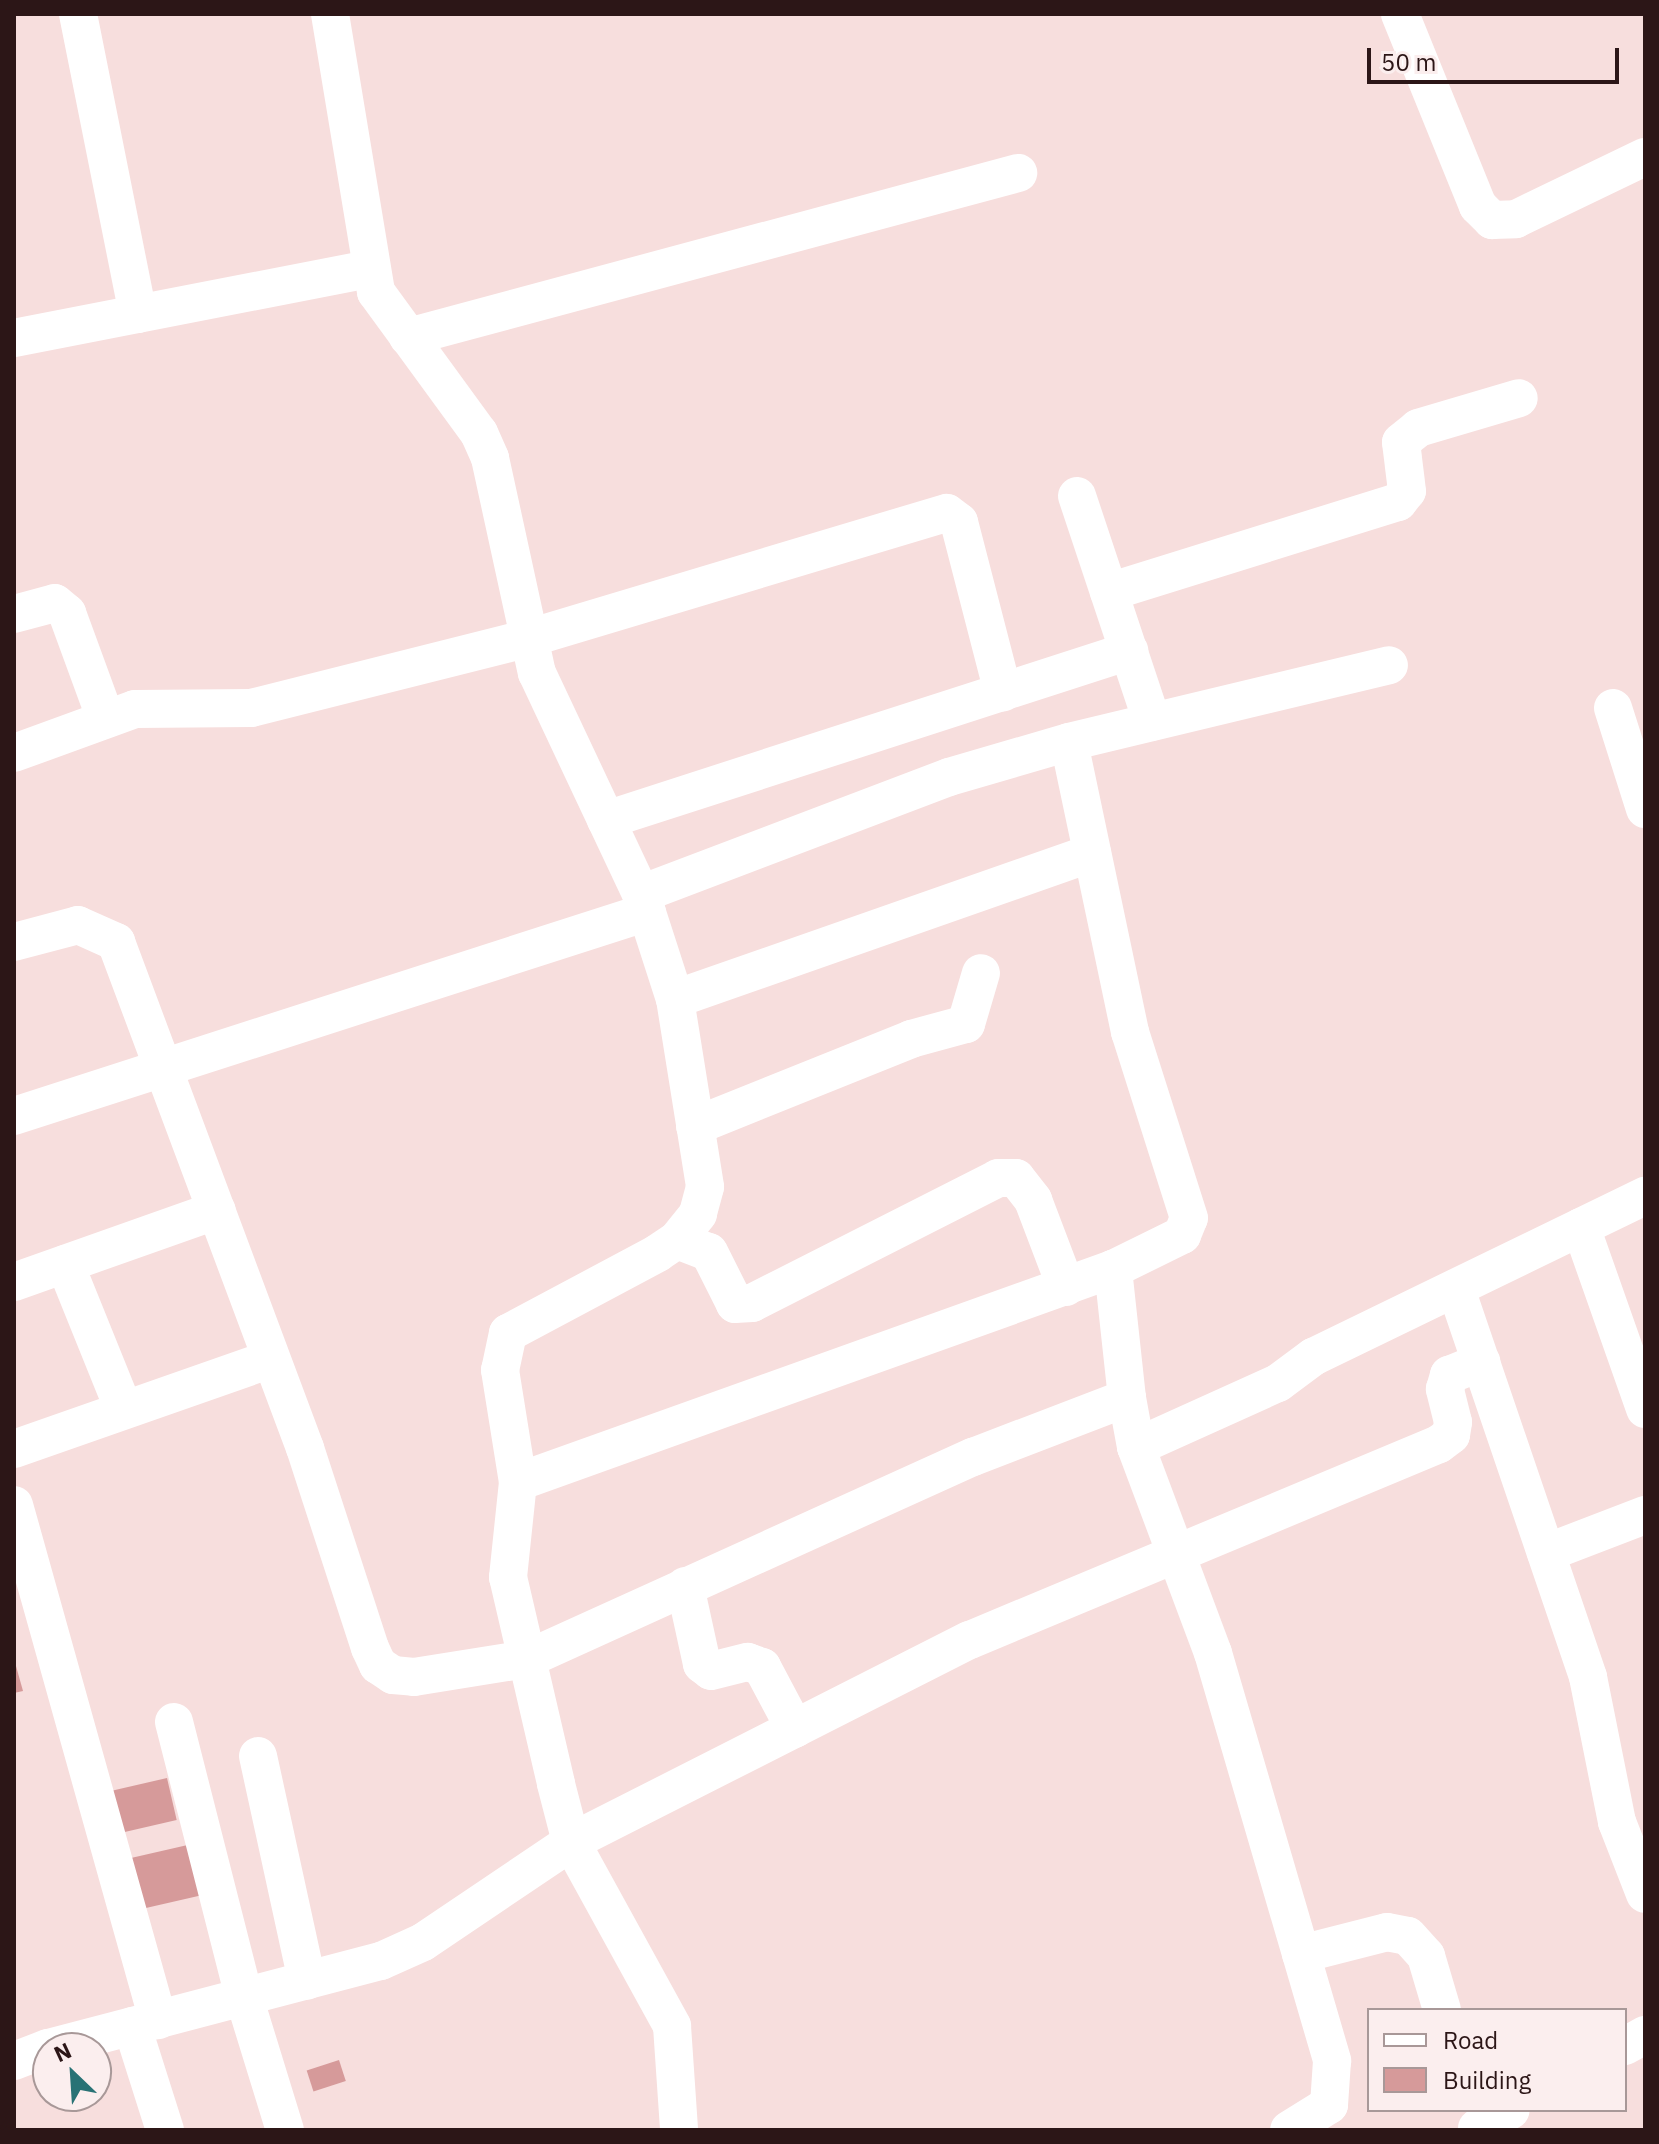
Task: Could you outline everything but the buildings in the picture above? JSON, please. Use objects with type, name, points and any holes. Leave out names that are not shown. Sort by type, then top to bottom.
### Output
[{"type":"street","points":[[78,14],[138,314]]},
{"type":"street","points":[[330,14],[368,269],[376,292],[479,433],[490,458],[526,639],[644,903],[675,999],[705,1187],[698,1214],[677,1240],[508,1333],[500,1370],[518,1482],[508,1577],[527,1659],[571,1842],[672,2026],[679,2130]]},
{"type":"street","points":[[1400,14],[1478,206],[1492,220],[1516,219],[1645,157]]},
{"type":"street","points":[[408,337],[1018,173]]},
{"type":"street","points":[[14,336],[368,269]]},
{"type":"street","points":[[1109,592],[1398,502],[1407,491],[1401,442],[1418,428],[1519,398]]},
{"type":"street","points":[[1077,496],[1152,722]]},
{"type":"street","points":[[14,753],[105,717],[166,706],[251,708],[526,639],[947,513],[959,522],[1003,692]]},
{"type":"street","points":[[14,614],[55,603],[67,613],[105,717]]},
{"type":"street","points":[[606,820],[1129,651]]},
{"type":"street","points":[[14,1116],[644,903],[949,777],[1069,742],[1389,665]]},
{"type":"street","points":[[1613,708],[1645,809]]},
{"type":"street","points":[[518,1482],[1066,1287],[1113,1269],[1182,1235],[1189,1218],[1130,1032],[1069,742]]},
{"type":"street","points":[[675,999],[1092,853]]},
{"type":"street","points":[[14,942],[78,925],[116,942],[271,1359],[378,1665],[393,1675],[414,1677],[527,1659],[1009,1441],[1127,1398]]},
{"type":"street","points":[[695,1126],[911,1039],[966,1024],[981,973]]},
{"type":"street","points":[[677,1240],[709,1252],[735,1304],[752,1303],[998,1178],[1016,1178],[1033,1200],[1066,1287]]},
{"type":"street","points":[[1136,1447],[1278,1383],[1313,1357],[1645,1196]]},
{"type":"street","points":[[14,1282],[217,1210]]},
{"type":"street","points":[[1581,1227],[1645,1409]]},
{"type":"street","points":[[65,1264],[124,1410]]},
{"type":"street","points":[[1113,1269],[1127,1398],[1136,1447],[1179,1553],[1332,2061],[1329,2105],[1289,2130]]},
{"type":"street","points":[[1456,1289],[1588,1677],[1623,1844],[1645,1894]]},
{"type":"street","points":[[14,1449],[271,1359]]},
{"type":"street","points":[[110,2032],[381,1961],[423,1942],[571,1842],[970,1640],[1439,1444],[1451,1435],[1453,1422],[1445,1389],[1449,1375],[1481,1362]]},
{"type":"street","points":[[14,1505],[145,2023],[165,2130]]},
{"type":"street","points":[[1546,1553],[1645,1515]]},
{"type":"street","points":[[685,1586],[702,1664],[711,1671],[748,1662],[762,1667],[795,1729]]},
{"type":"street","points":[[174,1722],[244,1997],[285,2130]]},
{"type":"street","points":[[258,1756],[307,1981]]},
{"type":"street","points":[[1301,1954],[1387,1932],[1408,1936],[1426,1956],[1441,2008]]},
{"type":"street","points":[[1627,2045],[1645,2035]]},
{"type":"street","points":[[1476,2123],[1506,2112]]}]
